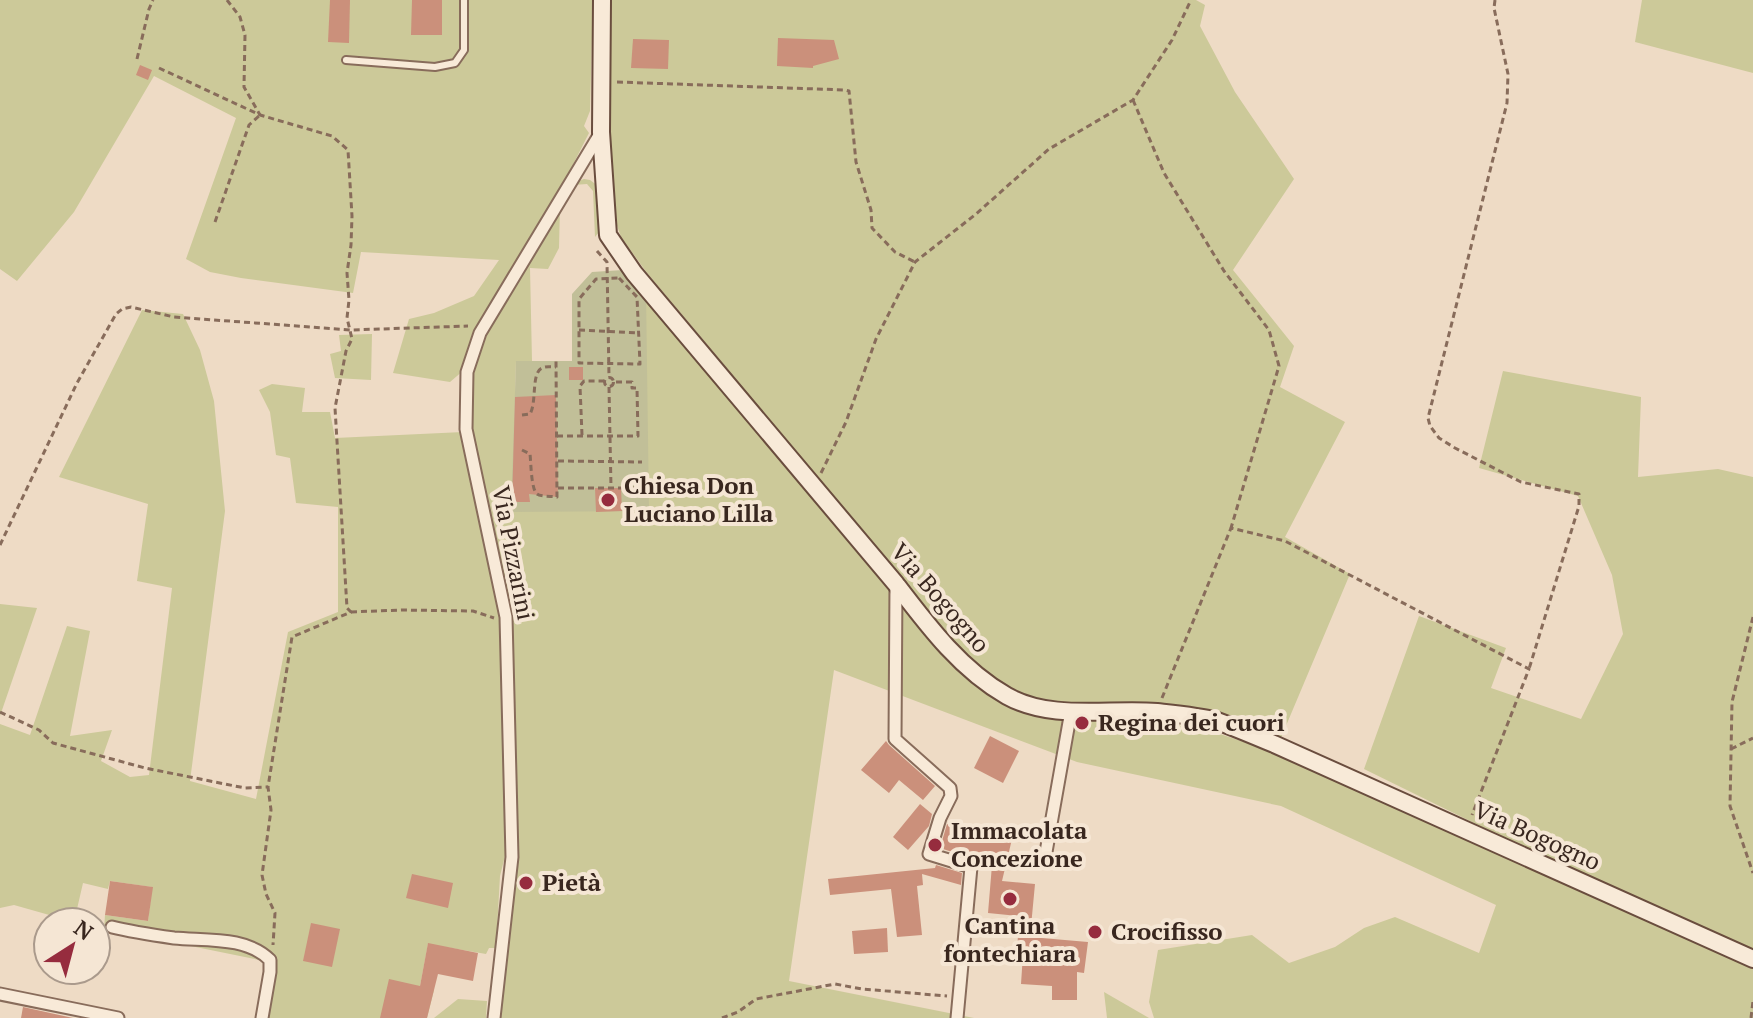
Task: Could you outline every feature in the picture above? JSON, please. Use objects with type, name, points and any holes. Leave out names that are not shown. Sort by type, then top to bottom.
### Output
[{"type":"main road","name":"Via Bogogno","points":[[602,0],[601,132],[608,235],[634,273],[896,584],[926,624],[973,673],[1009,697],[1032,705],[1071,711],[1156,712],[1214,720],[1753,959]]},
{"type":"street","name":"Via Pizzarini","points":[[494,1018],[512,857],[507,624],[466,429],[467,372],[480,333],[601,132]]},
{"type":"street","points":[[896,584],[895,739],[951,791],[929,854],[970,866],[957,1018]]},
{"type":"street","points":[[1046,852],[1071,711]]},
{"type":"street","points":[[112,927],[139,934],[233,943],[262,953],[270,960],[262,1018]]},
{"type":"street","points":[[0,994],[118,1018]]},
{"type":"lane","points":[[346,60],[435,67],[455,63],[464,50],[464,0]]},
{"type":"path","points":[[137,59],[153,0]]},
{"type":"path","points":[[230,0],[240,17],[245,35],[244,87],[260,115]]},
{"type":"path","points":[[814,487],[846,422],[876,339],[915,262],[976,214],[1049,149],[1133,100],[1172,40],[1191,0]]},
{"type":"path","points":[[1466,830],[1529,669],[1579,506],[1579,494],[1521,482],[1439,438],[1428,418],[1507,103],[1508,74],[1495,0]]},
{"type":"path","points":[[159,68],[260,115],[332,136],[348,150],[352,216],[347,318],[352,339],[346,351],[335,408],[347,608],[351,612]]},
{"type":"path","points":[[602,82],[849,91],[856,162],[871,210],[872,228],[895,252],[915,262]]},
{"type":"path","points":[[1133,100],[1164,173],[1224,271],[1269,330],[1279,366],[1231,528],[1156,712]]},
{"type":"path","points":[[215,222],[249,125],[260,115]]},
{"type":"path","points":[[597,251],[607,262],[609,377]]},
{"type":"path","points":[[619,278],[637,297],[640,364],[579,363],[579,330],[579,299],[596,279],[619,278]]},
{"type":"path","points":[[0,545],[77,383],[116,314],[122,309],[131,307],[174,317],[351,330],[484,326]]},
{"type":"path","points":[[579,330],[639,333]]},
{"type":"path","points":[[522,450],[530,454],[536,493],[557,497],[556,361]]},
{"type":"path","points":[[522,415],[530,414],[534,406],[534,384],[539,370],[556,367]]},
{"type":"path","points":[[582,436],[580,386],[584,381],[604,381],[609,377]]},
{"type":"path","points":[[609,377],[614,382]]},
{"type":"path","points":[[604,381],[609,387]]},
{"type":"path","points":[[557,436],[582,436],[610,436],[638,436],[637,388],[632,388],[632,382],[614,382],[609,387],[610,436],[610,462],[611,488]]},
{"type":"path","points":[[557,461],[642,462]]},
{"type":"path","points":[[558,488],[642,488]]},
{"type":"path","points":[[1231,528],[1285,541],[1529,669]]},
{"type":"path","points":[[270,963],[275,913],[262,875],[271,810],[268,787],[292,637],[351,612],[473,611],[507,624]]},
{"type":"path","points":[[1753,617],[1732,702],[1730,806],[1753,873]]},
{"type":"path","points":[[0,712],[39,730],[53,743],[145,768],[245,788],[268,787]]},
{"type":"path","points":[[1731,749],[1753,738]]},
{"type":"path","points":[[722,1018],[738,1012],[756,999],[835,984],[959,998]]},
{"type":"path","points":[[1751,1018],[1753,1001]]},
{"type":"shaded area","points":[[0,0],[593,0],[590,111],[584,126],[589,133],[550,210],[472,335],[464,370],[450,382],[393,373],[409,319],[434,313],[474,296],[499,260],[361,252],[353,293],[210,272],[186,259],[236,118],[154,76],[74,212],[17,281],[0,269]]},
{"type":"shaded area","points":[[606,0],[1196,0],[1205,5],[1200,26],[1235,92],[1294,179],[1233,270],[1294,346],[1280,387],[1345,422],[1285,537],[1350,574],[1280,740],[1217,711],[1159,705],[1097,706],[1027,696],[976,667],[814,487],[736,379],[647,273],[621,237],[609,203]]},
{"type":"shaded area","points":[[1642,0],[1753,0],[1753,73],[1635,42]]},
{"type":"shaded area","points":[[584,179],[598,186],[603,227],[595,237],[593,191],[587,184],[573,185]]},
{"type":"shaded area","points":[[560,206],[559,248],[548,269],[530,268],[532,361],[516,361],[512,512],[646,292],[918,623],[1043,715],[1199,727],[1262,748],[1584,889],[1590,880],[1364,769],[1419,616],[1506,648],[1491,688],[1581,719],[1623,634],[1612,575],[1578,496],[1479,468],[1503,371],[1641,397],[1638,477],[1718,469],[1753,477],[1753,1018],[1154,1018],[1149,1002],[1158,950],[1252,935],[1289,963],[1335,947],[1364,928],[1395,917],[1479,953],[1496,905],[1281,806],[1077,762],[834,670],[789,981],[974,1018],[498,1018],[515,859],[509,617],[470,425],[472,372],[483,338]]},
{"type":"shaded area","points":[[623,270],[646,292],[649,511],[511,512],[516,361],[572,361],[572,294],[592,272]]},
{"type":"shaded area","points":[[142,310],[183,314],[200,350],[214,401],[225,511],[190,781],[256,799],[288,632],[338,612],[338,507],[296,503],[290,458],[276,455],[270,412],[259,390],[272,384],[305,388],[302,412],[330,412],[335,438],[463,432],[501,604],[507,758],[505,856],[500,876],[496,948],[489,948],[486,954],[428,944],[420,986],[434,990],[427,1018],[259,1018],[266,972],[264,961],[112,931],[112,916],[148,921],[152,887],[110,881],[108,889],[83,883],[78,906],[32,906],[32,910],[14,905],[0,908],[0,724],[30,735],[67,626],[90,631],[70,736],[112,730],[101,761],[130,777],[149,775],[172,588],[137,581],[148,504],[59,477]]},
{"type":"shaded area","points":[[372,334],[371,380],[335,378],[330,354],[341,351],[339,335]]},
{"type":"shaded area","points":[[0,604],[37,608],[0,716]]},
{"type":"shaded area","points":[[1104,992],[1149,1018],[1107,1018]]},
{"type":"shaded area","points":[[458,999],[487,1001],[486,1018],[434,1018]]},
{"type":"building","points":[[330,0],[350,0],[349,43],[328,42]]},
{"type":"building","points":[[412,0],[442,0],[442,35],[411,35]]},
{"type":"building","points":[[778,38],[834,40],[839,59],[813,68],[777,66]]},
{"type":"building","points":[[633,39],[669,40],[668,69],[631,68]]},
{"type":"building","points":[[140,65],[152,70],[148,80],[136,75]]},
{"type":"building","points":[[569,367],[583,367],[583,380],[569,380]]},
{"type":"building","points":[[556,395],[558,497],[529,494],[530,502],[512,502],[515,397]]},
{"type":"building","name":"Chiesa Don Luciano Lilla","points":[[595,488],[621,488],[622,511],[596,512]]},
{"type":"building","points":[[990,736],[1019,751],[1003,783],[974,768]]},
{"type":"building","points":[[886,741],[935,786],[923,800],[899,780],[889,793],[861,770]]},
{"type":"building","points":[[920,804],[932,814],[929,826],[908,850],[893,837]]},
{"type":"building","points":[[947,824],[1012,839],[1002,881],[1035,884],[1030,937],[1088,942],[1084,973],[1077,972],[1077,1000],[1052,1000],[1052,986],[1021,984],[1023,954],[1017,953],[1019,916],[988,913],[992,865],[940,848]]},
{"type":"building","points":[[936,865],[962,873],[961,885],[922,874],[923,885],[917,886],[922,935],[897,937],[891,889],[830,895],[828,879],[935,868]]},
{"type":"building","points":[[412,874],[453,883],[448,908],[406,898]]},
{"type":"building","points":[[110,881],[153,887],[148,921],[112,916],[112,906],[106,906]]},
{"type":"building","points":[[311,923],[340,929],[332,967],[303,961]]},
{"type":"building","points":[[887,928],[888,952],[854,954],[852,931]]},
{"type":"building","points":[[428,943],[478,953],[473,981],[438,974],[427,1018],[380,1018],[389,979],[420,986]]},
{"type":"building","points":[[23,1007],[73,1018],[21,1018]]},
{"type":"place","name":"Chiesa Don Luciano Lilla","points":[[608,500]]},
{"type":"place","name":"Regina dei cuori","points":[[1082,723]]},
{"type":"place","name":"Immacolata Concezione","points":[[935,845]]},
{"type":"place","name":"Pietà","points":[[526,883]]},
{"type":"place","name":"Cantina fontechiara","points":[[1010,899]]},
{"type":"place","name":"Crocifisso","points":[[1095,932]]}]
